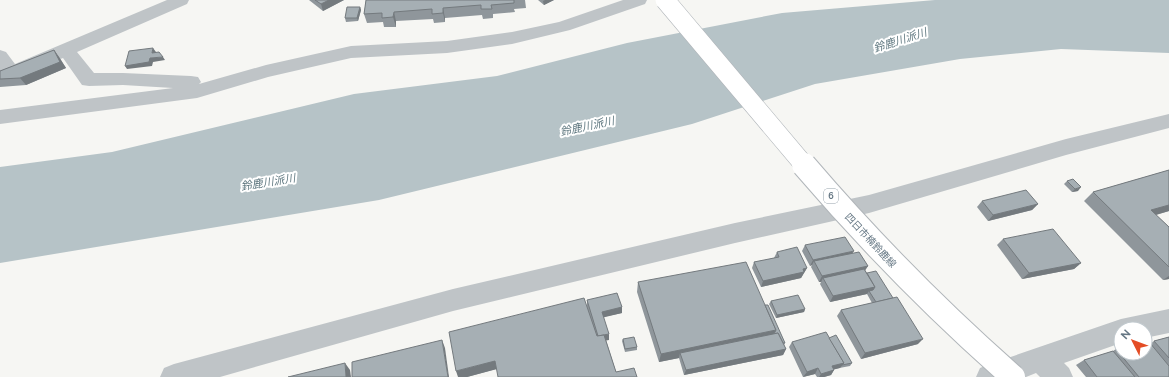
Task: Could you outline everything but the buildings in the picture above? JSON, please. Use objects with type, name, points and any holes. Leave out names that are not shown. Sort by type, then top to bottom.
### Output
[{"type":"main road","name":"四日市楠鈴鹿線","points":[[665,0],[877,248],[958,328],[1013,377]]},
{"type":"street","points":[[0,56],[6,75],[181,0]]},
{"type":"street","points":[[0,118],[197,91],[266,71],[351,52],[447,46],[512,38],[564,26],[637,0]]},
{"type":"street","points":[[66,50],[89,80],[123,78],[187,82],[266,71]]},
{"type":"street","points":[[174,377],[453,300],[735,233],[868,204],[1066,147],[1169,121]]},
{"type":"street","points":[[1153,325],[1169,322]]},
{"type":"street","points":[[990,377],[1113,334]]},
{"type":"street","points":[[1040,359],[1059,377]]},
{"type":"water","name":"鈴鹿川派川","points":[[935,0],[1169,0],[1169,53],[1061,49],[960,59],[815,84],[692,124],[379,200],[0,263],[0,167],[112,152],[354,94],[497,76],[627,43],[782,13]]}]
